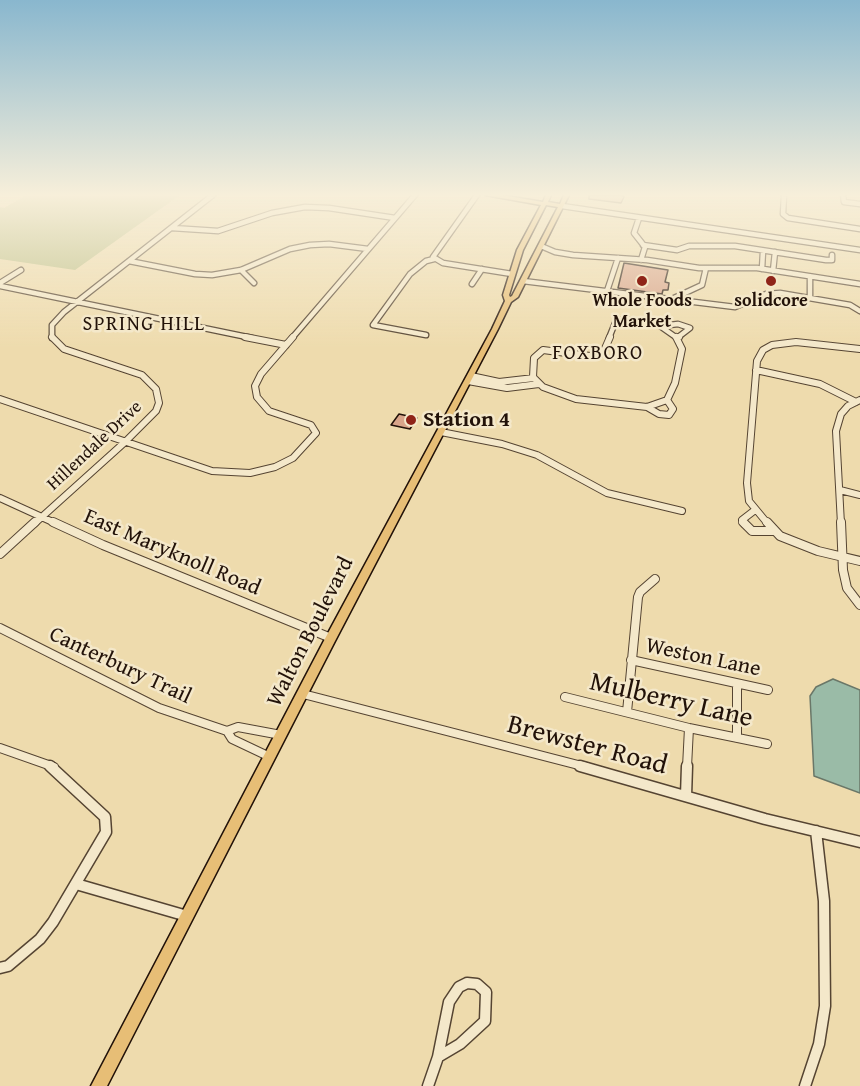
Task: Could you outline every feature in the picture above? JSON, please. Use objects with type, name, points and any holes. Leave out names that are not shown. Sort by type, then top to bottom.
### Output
[{"type":"main road","name":"Walton Boulevard","points":[[99,1086],[331,638],[470,379],[508,302],[506,295],[522,246]]},
{"type":"main road","points":[[508,302],[515,297],[541,246]]},
{"type":"main road","points":[[520,250],[526,258],[535,258]]},
{"type":"main road","points":[[510,282],[522,283]]},
{"type":"street","name":"Hillendale Drive","points":[[0,554],[125,442],[156,411],[159,403],[158,393],[142,375],[64,349],[52,338],[52,325],[149,246]]},
{"type":"street","points":[[129,261],[195,274],[220,274],[241,270],[290,249],[307,246]]},
{"type":"street","points":[[342,246],[369,249]]},
{"type":"street","points":[[0,399],[212,471],[250,473],[275,467],[293,458],[311,440],[316,433],[315,428],[269,411],[257,397],[255,386],[261,374],[372,246]]},
{"type":"street","points":[[434,259],[441,246]]},
{"type":"street","points":[[541,246],[555,252],[706,268],[762,269],[860,284]]},
{"type":"street","points":[[641,260],[644,246]]},
{"type":"street","points":[[653,246],[677,250],[689,246],[731,246],[826,260],[832,260],[832,255]]},
{"type":"street","points":[[830,246],[860,250]]},
{"type":"street","points":[[762,269],[764,251]]},
{"type":"street","points":[[535,258],[555,252]]},
{"type":"street","points":[[773,271],[775,252]]},
{"type":"street","points":[[607,291],[618,258]]},
{"type":"street","points":[[426,335],[373,325],[410,274],[426,261],[434,259],[443,263],[512,274]]},
{"type":"street","points":[[671,299],[700,287],[706,268]]},
{"type":"street","points":[[472,284],[482,269]]},
{"type":"street","points":[[0,284],[21,270]]},
{"type":"street","points":[[241,270],[254,282]]},
{"type":"street","points":[[810,277],[810,298]]},
{"type":"street","points":[[522,283],[735,307],[769,293],[850,305],[860,311]]},
{"type":"street","points":[[0,284],[286,345]]},
{"type":"street","points":[[618,320],[639,320],[661,326],[677,338],[682,350],[675,383],[667,400],[646,407],[631,407],[564,397],[539,384],[534,378],[532,364],[536,355],[543,350],[599,355],[607,349],[613,327],[618,320]]},
{"type":"street","points":[[661,326],[678,324],[690,328],[677,338]]},
{"type":"street","points":[[860,349],[805,342],[772,345],[758,357],[747,483],[749,501],[754,510],[774,531],[801,545],[860,561]]},
{"type":"street","points":[[756,370],[820,384],[858,401]]},
{"type":"street","points":[[470,379],[499,382],[534,378]]},
{"type":"street","points":[[470,379],[507,388],[539,384]]},
{"type":"street","points":[[646,407],[659,414],[669,415],[673,409],[667,400]]},
{"type":"street","points":[[858,401],[848,406],[838,420],[843,557],[847,588],[860,605]]},
{"type":"street","points":[[442,430],[543,457],[589,485],[607,493],[682,511]]},
{"type":"street","points":[[840,490],[860,495]]},
{"type":"street","name":"East Maryknoll Road","points":[[0,498],[40,518],[331,638]]},
{"type":"street","points":[[754,510],[742,520],[744,525],[752,531],[774,531]]},
{"type":"street","points":[[627,712],[638,597],[640,592],[656,579]]},
{"type":"street","name":"Canterbury Trail","points":[[0,628],[159,708],[227,731],[232,739],[270,757]]},
{"type":"street","name":"Weston Lane","points":[[631,660],[768,690]]},
{"type":"street","points":[[737,684],[737,738]]},
{"type":"street","name":"Brewster Road","points":[[303,694],[860,842]]},
{"type":"street","name":"Mulberry Lane","points":[[565,697],[688,728],[767,744]]},
{"type":"street","name":"Canterbury Trail","points":[[227,731],[237,727],[281,735]]},
{"type":"street","points":[[686,796],[688,728]]},
{"type":"street","points":[[0,748],[55,768],[105,817],[106,832],[102,842],[40,939],[8,966],[0,968]]},
{"type":"street","points":[[805,1086],[819,1044],[825,1006],[824,901],[816,831]]},
{"type":"street","points":[[76,884],[187,916]]},
{"type":"street","points":[[428,1086],[438,1057],[449,1002],[459,987],[467,983],[477,984],[486,992],[485,1020],[460,1044],[438,1057]]},
{"type":"green space","points":[[0,246],[109,246],[75,270],[0,259]]},
{"type":"shaded area","points":[[833,679],[860,690],[860,793],[814,776],[810,696],[816,687]]},
{"type":"building","name":"Whole Foods Market","points":[[624,263],[668,270],[665,282],[669,283],[668,290],[663,290],[662,294],[618,288]]},
{"type":"building","points":[[399,414],[417,418],[410,429],[391,425]]},
{"type":"place","name":"Whole Foods Market","points":[[642,281]]},
{"type":"place","name":"solidcore","points":[[771,281]]},
{"type":"place","name":"Station 4","points":[[411,420]]},
{"type":"district","name":"SPRING HILL","points":[[144,325]]},
{"type":"district","name":"FOXBORO","points":[[598,354]]}]
